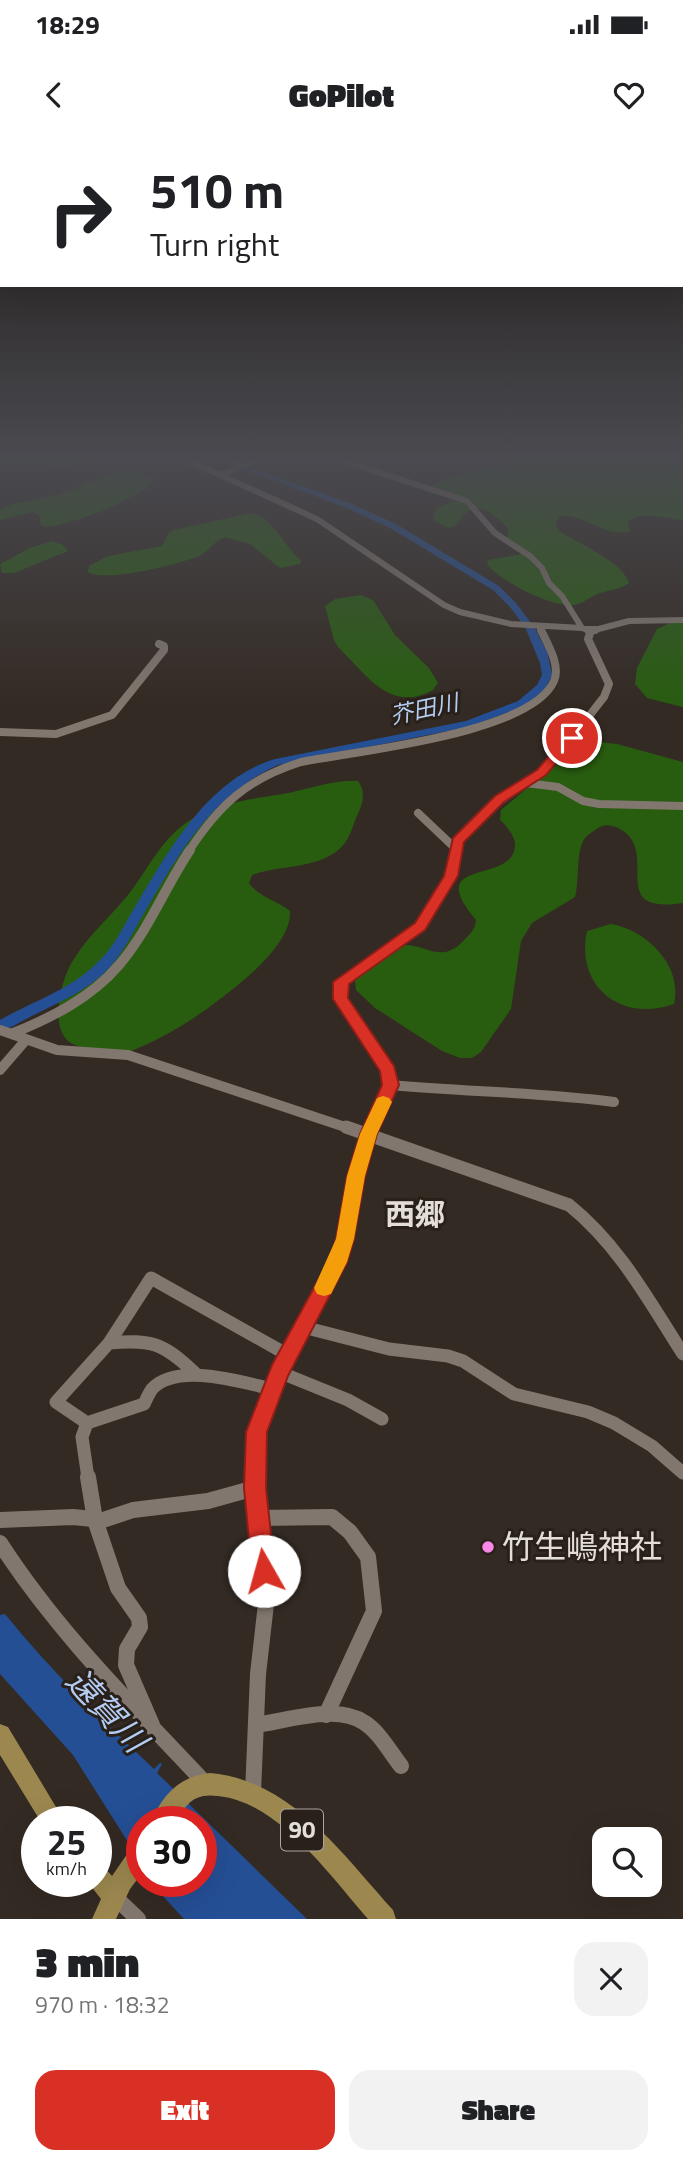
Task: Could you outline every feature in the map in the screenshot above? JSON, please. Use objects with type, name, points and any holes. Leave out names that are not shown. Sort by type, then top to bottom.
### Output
[{"type":"main road","points":[[0,1735],[44,1806]]},
{"type":"main road","name":"90","points":[[201,1785],[221,1783],[253,1793],[273,1804],[297,1825],[384,1919]]},
{"type":"main road","points":[[173,1806],[186,1791],[201,1785]]},
{"type":"main road","points":[[104,1919],[126,1877]]},
{"type":"main road","points":[[112,1885],[118,1889]]},
{"type":"street","points":[[349,540],[455,611],[486,620],[591,631],[629,621],[683,620]]},
{"type":"street","points":[[506,540],[530,556],[542,568],[549,583],[562,596],[582,628]]},
{"type":"street","points":[[5,1032],[35,1025],[97,985],[120,964],[176,872],[216,813],[244,788],[265,774],[311,761],[468,730],[517,712],[542,697],[554,682],[556,673],[538,626]]},
{"type":"street","points":[[253,1793],[258,1674],[267,1595],[255,1488],[256,1432],[279,1372],[338,1262],[368,1134],[391,1085],[388,1070],[341,999],[341,982],[420,926],[451,876],[457,841],[500,799],[526,783],[556,758],[608,691],[608,678],[588,639],[591,631]]},
{"type":"street","points":[[0,732],[56,734],[111,715],[164,650],[164,646],[159,644]]},
{"type":"street","points":[[526,783],[558,787],[583,801],[599,804],[683,806]]},
{"type":"street","points":[[418,813],[456,849]]},
{"type":"street","points":[[5,1032],[25,1041],[57,1049],[128,1055],[536,1191],[569,1205],[587,1217],[604,1235],[683,1354]]},
{"type":"street","points":[[0,1070],[25,1041]]},
{"type":"street","points":[[391,1085],[479,1093],[545,1093],[614,1102]]},
{"type":"street","points":[[88,1423],[56,1402],[109,1343],[151,1278],[288,1355]]},
{"type":"street","points":[[303,1327],[389,1349],[448,1356],[463,1361],[514,1394],[588,1412],[614,1423],[652,1446],[682,1470]]},
{"type":"street","points":[[109,1343],[146,1339],[159,1342],[195,1373],[272,1389]]},
{"type":"street","points":[[279,1372],[348,1400],[382,1419]]},
{"type":"street","points":[[152,1725],[126,1665],[127,1649],[140,1627],[138,1618],[118,1588],[95,1520],[82,1437],[88,1423],[144,1404],[147,1394],[154,1386],[195,1373]]},
{"type":"street","points":[[0,1520],[74,1517],[95,1520],[164,1505],[208,1501],[255,1488]]},
{"type":"street","points":[[258,1518],[332,1517],[350,1532],[368,1557],[374,1611],[326,1715]]},
{"type":"street","points":[[0,1543],[20,1578],[69,1640],[152,1725],[201,1785]]},
{"type":"street","points":[[256,1725],[285,1723],[326,1715],[353,1716],[367,1724],[401,1766]]},
{"type":"street","points":[[118,1889],[138,1919]]},
{"type":"green space","points":[[165,540],[220,540],[199,556],[176,563],[126,574],[97,575],[88,572],[89,566],[108,556],[162,546]]},
{"type":"green space","points":[[236,540],[283,540],[301,560],[300,564],[280,568],[250,544]]},
{"type":"green space","points":[[507,540],[575,540],[618,567],[629,583],[574,605],[553,602],[514,585],[487,564],[488,560],[522,554]]},
{"type":"green space","points":[[52,541],[63,545],[68,551],[14,573],[2,573],[0,564],[30,548]]},
{"type":"green space","points":[[361,595],[373,600],[395,635],[429,668],[438,683],[433,690],[418,696],[391,694],[369,679],[338,647],[325,606],[335,599]]},
{"type":"green space","points":[[683,617],[683,707],[647,698],[635,684],[637,668],[657,629]]},
{"type":"green space","points":[[591,741],[617,744],[683,762],[683,903],[669,905],[646,900],[638,885],[637,855],[629,836],[615,827],[606,825],[599,828],[583,841],[575,897],[532,923],[521,941],[511,1009],[481,1052],[472,1058],[460,1058],[442,1051],[375,1008],[356,990],[355,980],[373,960],[390,948],[406,945],[432,951],[448,951],[468,936],[476,920],[462,900],[459,887],[464,879],[500,865],[510,858],[515,846],[508,828],[500,820],[501,810],[549,770]]},
{"type":"green space","points":[[346,781],[358,781],[363,800],[350,834],[336,852],[314,862],[252,875],[249,883],[253,888],[290,911],[289,923],[283,936],[253,972],[186,1023],[123,1054],[104,1054],[68,1041],[58,1016],[62,986],[74,958],[134,887],[175,831],[218,807]]},
{"type":"green space","points":[[611,924],[637,934],[659,952],[673,976],[674,1004],[655,1009],[620,1004],[606,996],[596,984],[588,969],[585,951],[587,931]]},
{"type":"water","points":[[5,1614],[58,1675],[154,1769],[162,1764],[157,1773],[191,1806],[126,1806],[126,1839],[112,1817],[112,1806],[105,1806],[73,1755],[0,1674],[0,1615]]},
{"type":"water","points":[[217,1831],[307,1919],[184,1919],[164,1897],[217,1897]]},
{"type":"waterway","name":"芥田川","points":[[0,1027],[66,993],[91,977],[108,961],[166,865],[196,823],[231,787],[252,773],[275,762],[469,724],[522,703],[541,687],[547,675],[542,651],[513,605],[496,588],[416,540]]},
{"type":"slow traffic","points":[[324,1288],[338,1262],[345,1239],[356,1176],[368,1134],[383,1102]]},
{"type":"place","name":"竹生嶋神社","points":[[488,1547]]},
{"type":"district","name":"西郷","points":[[415,1215]]},
{"type":"route","points":[[264,1571],[255,1488],[256,1432],[279,1372],[338,1262],[368,1134],[391,1085],[388,1070],[341,999],[341,982],[420,926],[451,876],[456,860],[457,841],[500,799],[542,772],[572,738]]},
{"type":"water label","name":"遠賀川","points":[[107,1710]]}]
